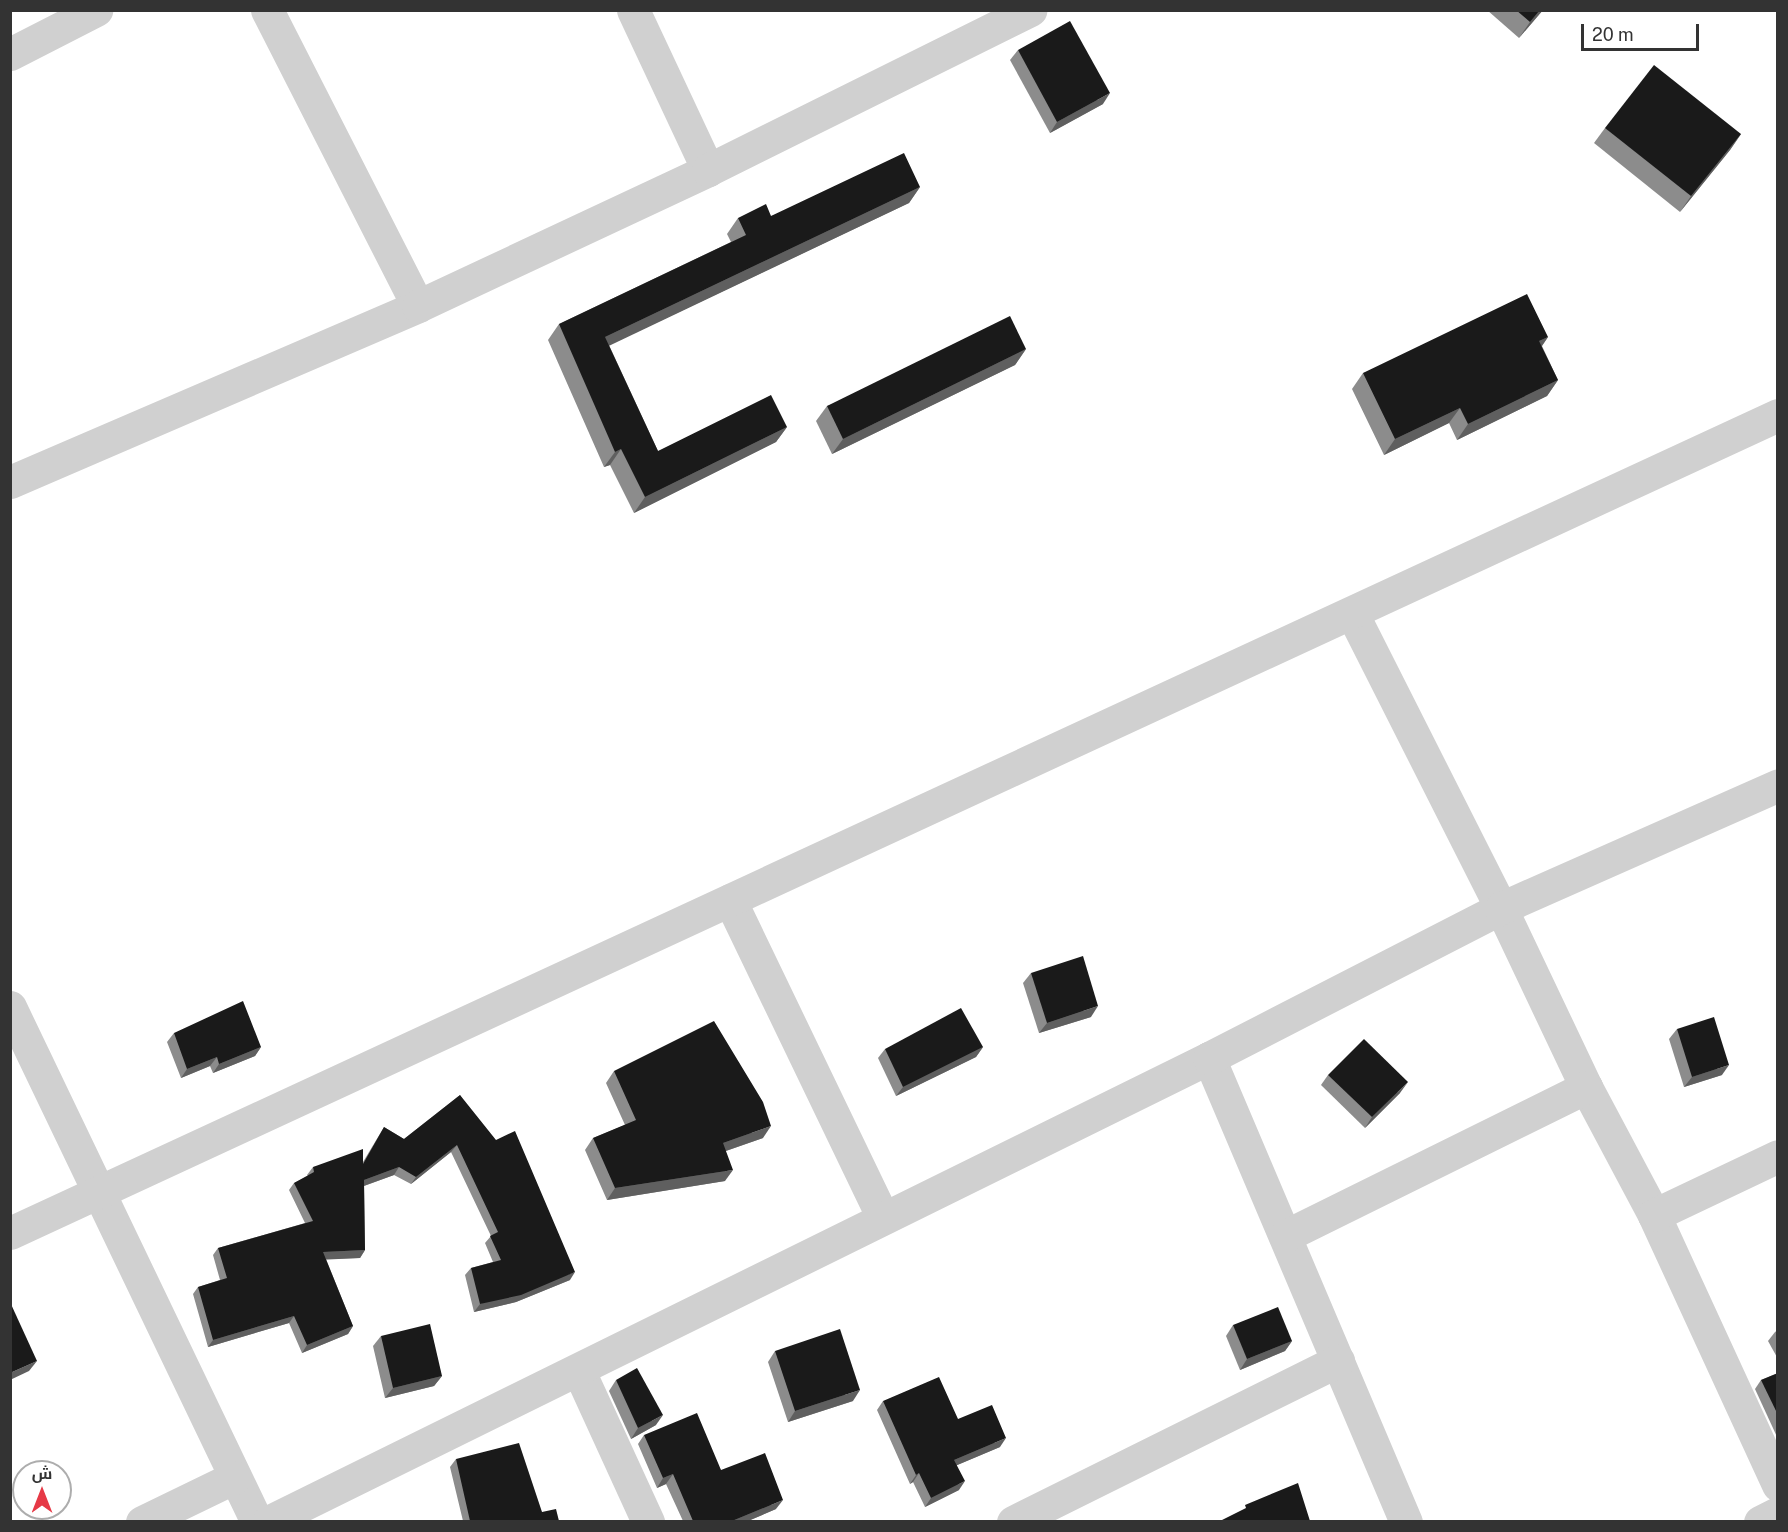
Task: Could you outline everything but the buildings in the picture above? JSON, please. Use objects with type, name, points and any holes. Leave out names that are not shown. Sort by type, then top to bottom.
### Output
[{"type":"street","points":[[10,54],[96,10]]},
{"type":"street","points":[[267,10],[418,306]]},
{"type":"street","points":[[633,10],[708,170]]},
{"type":"street","points":[[10,482],[418,306],[708,170],[1030,10]]},
{"type":"street","points":[[10,1233],[96,1191],[1778,415]]},
{"type":"street","points":[[1352,613],[1502,908],[1586,1087],[1654,1215],[1778,1485]]},
{"type":"street","points":[[268,1521],[579,1371],[882,1216],[1209,1058],[1502,908],[1778,785]]},
{"type":"street","points":[[730,900],[882,1216]]},
{"type":"street","points":[[10,1007],[96,1191],[257,1521]]},
{"type":"street","points":[[1209,1058],[1406,1521]]},
{"type":"street","points":[[1285,1236],[1586,1087]]},
{"type":"street","points":[[1654,1215],[1778,1156]]},
{"type":"street","points":[[1013,1521],[1338,1361]]},
{"type":"street","points":[[579,1371],[648,1521]]},
{"type":"street","points":[[142,1521],[235,1477]]},
{"type":"street","points":[[1760,1521],[1778,1513]]}]
